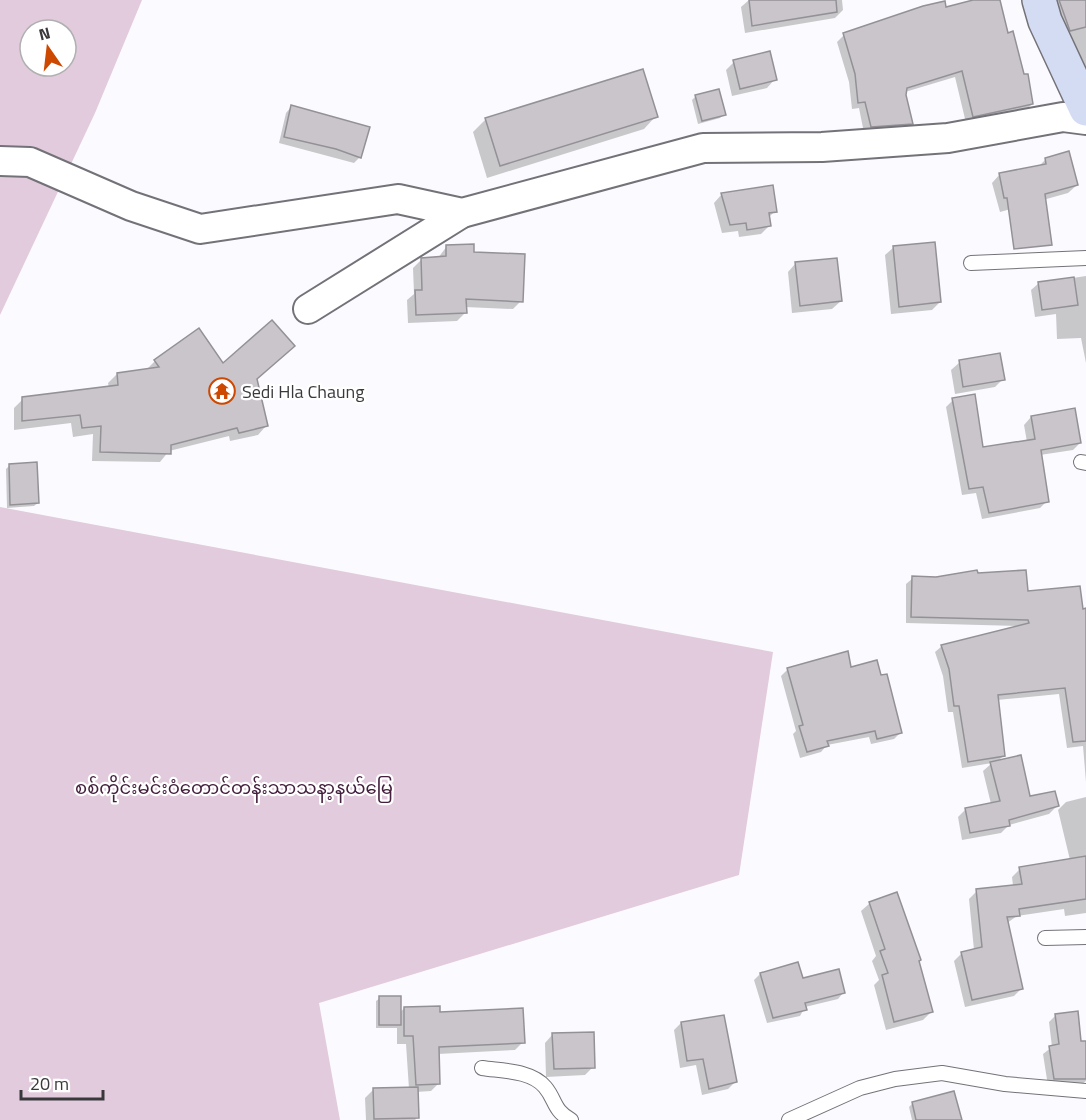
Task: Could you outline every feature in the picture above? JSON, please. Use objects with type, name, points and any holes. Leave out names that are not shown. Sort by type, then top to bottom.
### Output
[{"type":"street","points":[[1039,0],[1045,21],[1086,109]]},
{"type":"street","points":[[308,309],[462,213],[704,148],[822,147],[868,144],[948,138],[1063,117],[1086,120]]},
{"type":"street","points":[[0,161],[30,162],[130,206],[200,229],[398,199],[462,213]]},
{"type":"lane","points":[[971,263],[1086,258]]},
{"type":"lane","points":[[1045,938],[1086,936]]},
{"type":"lane","points":[[482,1068],[524,1074],[544,1086],[559,1114],[570,1120]]},
{"type":"lane","points":[[789,1120],[860,1088],[895,1079],[942,1073],[1005,1084],[1086,1091]]},
{"type":"green space","points":[[0,0],[142,0],[95,113],[0,315]]},
{"type":"green space","name":"စစ်ကိုင်းမင်းဝံတောင်တန်းသာသနာ့နယ်မြေ","points":[[0,507],[773,652],[739,875],[319,1003],[340,1120],[0,1120]]},
{"type":"building","points":[[749,0],[836,0],[837,12],[752,26]]},
{"type":"building","points":[[973,0],[1000,0],[1008,33],[1013,31],[1024,74],[1028,74],[1033,104],[973,117],[962,71],[907,88],[906,95],[913,124],[871,127],[865,102],[858,103],[855,74],[843,33],[923,6],[945,1],[946,7]]},
{"type":"building","points":[[1059,0],[1086,0],[1086,27],[1070,31]]},
{"type":"building","points":[[770,51],[777,80],[740,89],[733,60]]},
{"type":"building","points":[[643,69],[658,117],[500,166],[485,118]]},
{"type":"building","points":[[719,89],[726,115],[702,121],[695,95]]},
{"type":"building","points":[[291,105],[370,127],[361,158],[336,149],[284,137]]},
{"type":"building","points":[[1069,151],[1078,185],[1045,194],[1052,245],[1014,249],[1007,198],[1004,198],[999,173],[1046,164],[1045,158]]},
{"type":"building","points":[[773,185],[777,212],[769,213],[771,226],[747,230],[746,223],[730,225],[721,193]]},
{"type":"building","points":[[935,242],[941,302],[899,307],[893,246]]},
{"type":"building","points":[[474,244],[474,252],[525,254],[523,302],[466,299],[467,313],[416,315],[415,290],[422,290],[421,258],[446,256],[446,245]]},
{"type":"building","points":[[837,258],[842,301],[800,306],[795,262]]},
{"type":"building","points":[[1074,277],[1078,305],[1042,310],[1038,282]]},
{"type":"building","points":[[272,320],[295,346],[257,379],[268,426],[239,433],[237,428],[171,445],[171,454],[100,452],[101,426],[82,428],[80,415],[22,421],[22,397],[118,385],[117,373],[159,367],[154,360],[199,328],[223,363]]},
{"type":"building","points":[[1000,353],[1005,380],[963,387],[959,360]]},
{"type":"building","points":[[975,394],[983,447],[1035,439],[1031,416],[1075,408],[1081,443],[1041,450],[1049,502],[989,513],[983,487],[969,489],[952,398]]},
{"type":"building","points":[[37,462],[39,503],[10,505],[9,464]]},
{"type":"building","points":[[977,570],[978,573],[1026,570],[1028,591],[1080,586],[1083,609],[1086,608],[1086,741],[1073,742],[1065,688],[998,695],[1005,756],[968,762],[959,706],[954,706],[949,669],[941,645],[1029,623],[1028,620],[911,617],[912,576],[936,577]]},
{"type":"building","points":[[848,651],[851,667],[877,660],[881,675],[887,674],[902,733],[877,739],[875,731],[827,741],[829,746],[807,752],[799,726],[803,725],[787,668]]},
{"type":"building","points":[[1021,755],[1030,796],[1055,791],[1059,806],[1009,820],[1010,826],[970,833],[965,808],[1000,801],[990,762]]},
{"type":"building","points":[[1086,856],[1086,899],[1019,909],[1020,916],[1007,917],[1023,989],[972,1000],[961,952],[982,947],[976,889],[1022,884],[1019,867]]},
{"type":"building","points":[[897,892],[921,960],[919,961],[933,1012],[894,1022],[882,975],[888,973],[880,951],[885,949],[869,902]]},
{"type":"building","points":[[798,962],[803,978],[839,969],[845,993],[805,1003],[807,1010],[773,1018],[760,973]]},
{"type":"building","points":[[379,996],[401,996],[401,1025],[379,1025]]},
{"type":"building","points":[[440,1006],[440,1012],[523,1008],[525,1043],[439,1047],[440,1084],[416,1085],[413,1036],[404,1036],[404,1007]]},
{"type":"building","points":[[1078,1011],[1081,1041],[1086,1041],[1086,1079],[1054,1079],[1049,1046],[1059,1044],[1055,1014]]},
{"type":"building","points":[[724,1015],[737,1082],[709,1089],[703,1059],[687,1061],[681,1022]]},
{"type":"building","points":[[594,1032],[595,1068],[554,1069],[552,1033]]},
{"type":"building","points":[[418,1087],[419,1118],[374,1119],[373,1088]]},
{"type":"building","points":[[954,1091],[962,1120],[916,1120],[912,1102]]},
{"type":"place","name":"Sedi Hla Chaung","points":[[222,391]]}]
